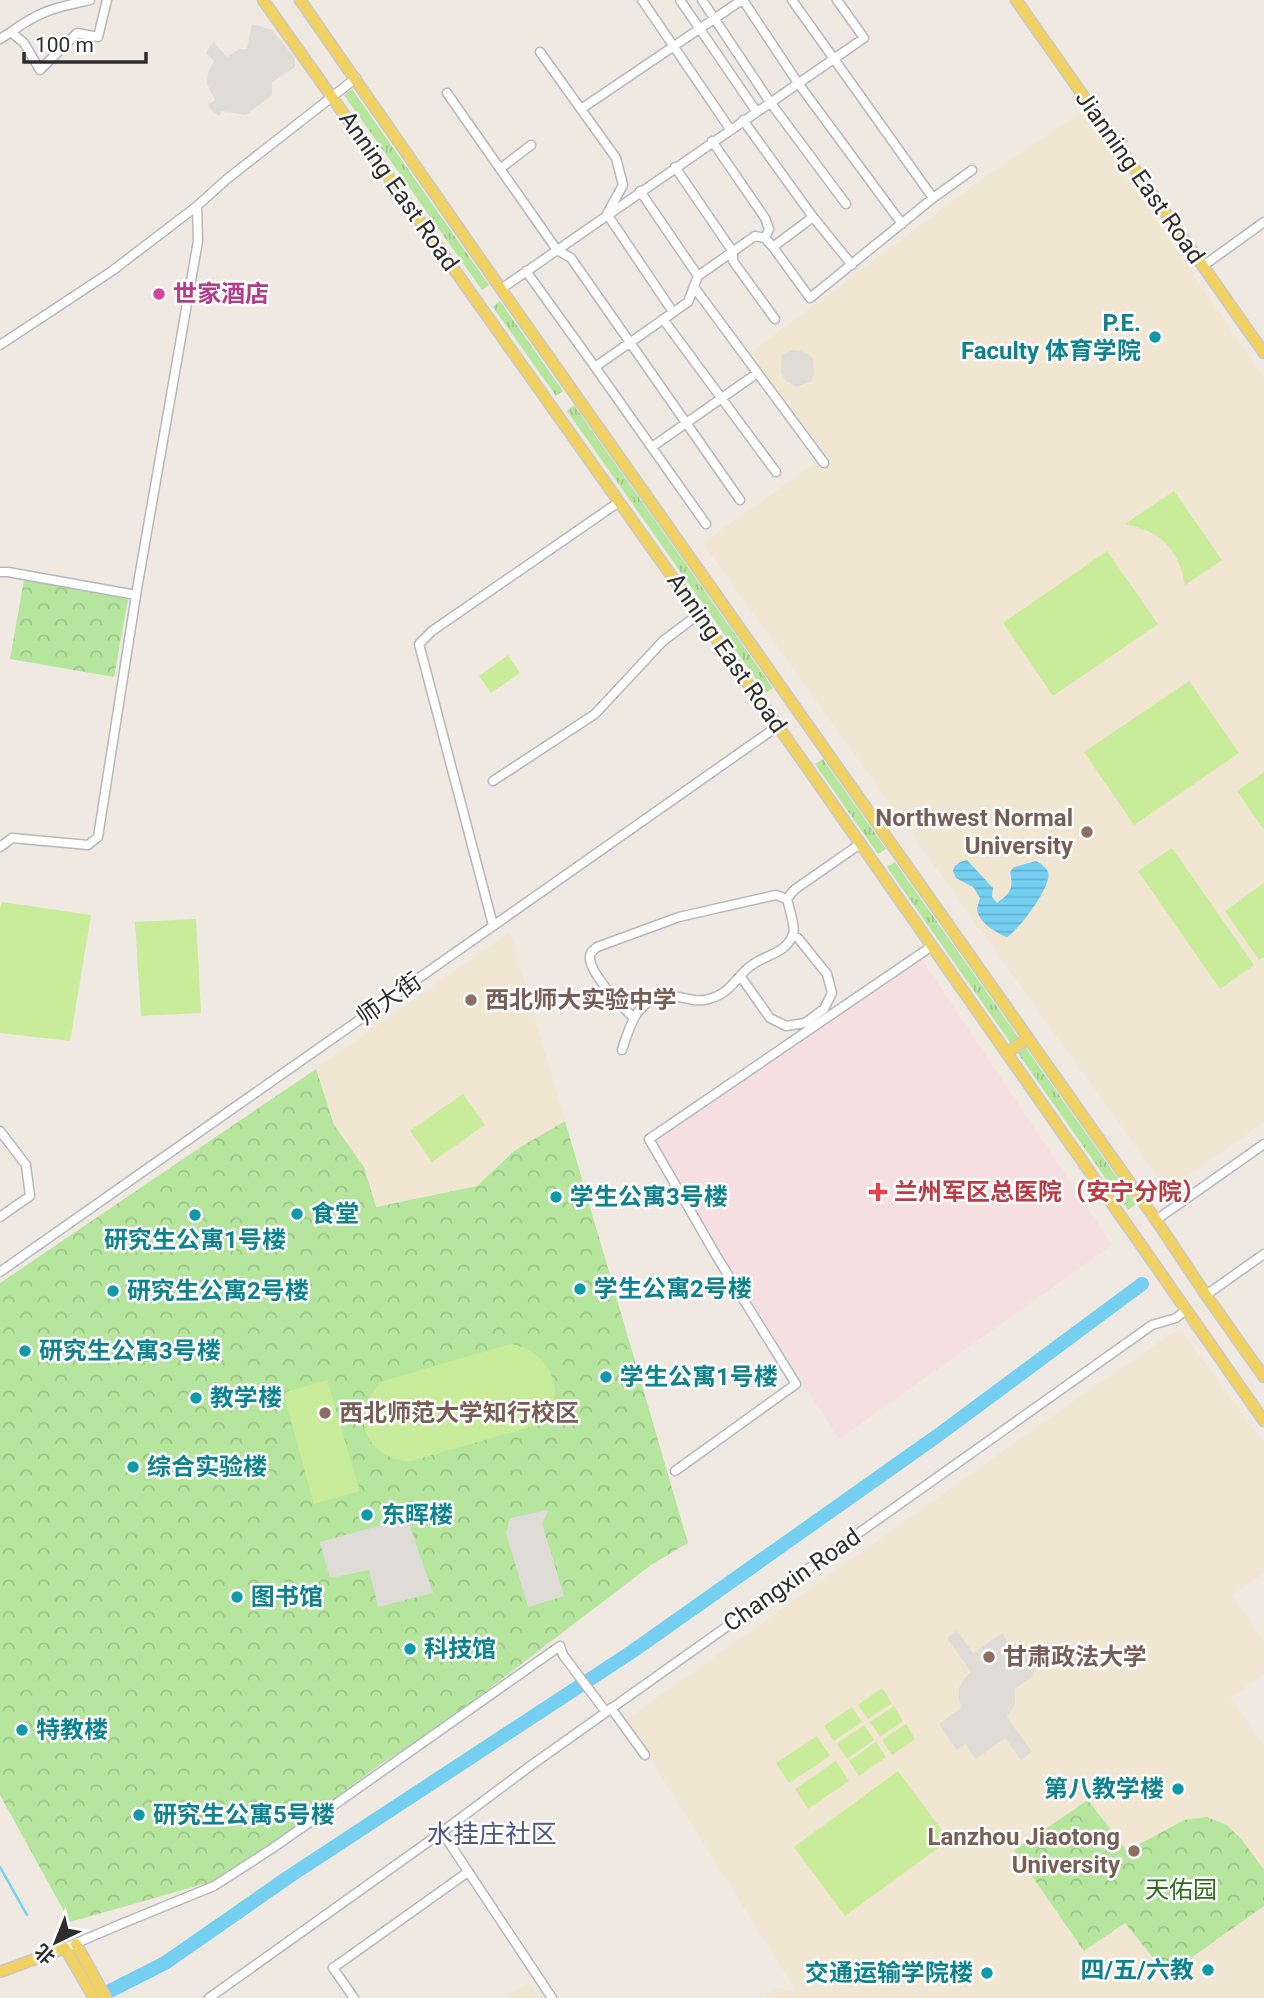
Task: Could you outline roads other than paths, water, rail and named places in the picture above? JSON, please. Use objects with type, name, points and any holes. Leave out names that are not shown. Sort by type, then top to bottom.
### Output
[{"type":"main road","name":"Anning East Road","points":[[262,0],[778,726],[1264,1421]]},
{"type":"main road","name":"Anning East Road","points":[[300,0],[1264,1377]]},
{"type":"main road","name":"Jianning East Road","points":[[1016,0],[1264,353]]},
{"type":"main road","points":[[1007,1054],[1028,1038]]},
{"type":"main road","points":[[76,1944],[94,1998]]},
{"type":"main road","points":[[0,1972],[65,1948],[106,1998]]},
{"type":"street","points":[[0,40],[31,17],[50,8],[90,0]]},
{"type":"street","points":[[11,32],[24,43],[40,70],[77,33],[98,37],[107,0]]},
{"type":"street","points":[[642,0],[730,129]]},
{"type":"street","points":[[680,0],[756,111]]},
{"type":"street","points":[[702,0],[770,102],[846,204]]},
{"type":"street","points":[[581,109],[742,0],[902,224]]},
{"type":"street","points":[[792,0],[933,198]]},
{"type":"street","points":[[501,289],[864,38],[837,0]]},
{"type":"street","points":[[540,52],[616,158],[623,185],[607,214]]},
{"type":"street","points":[[0,345],[112,271],[356,78]]},
{"type":"street","points":[[447,93],[557,250],[571,258],[740,500]]},
{"type":"street","points":[[743,120],[813,217],[852,265]]},
{"type":"street","points":[[712,141],[765,218],[769,229],[765,238]]},
{"type":"street","points":[[500,169],[531,145]]},
{"type":"street","points":[[675,167],[733,252],[733,261],[775,319]]},
{"type":"street","points":[[595,367],[688,302],[698,276],[755,236],[765,238],[773,247],[810,298],[933,198],[972,170]]},
{"type":"street","points":[[640,191],[698,276]]},
{"type":"street","points":[[0,847],[12,838],[88,845],[98,837],[136,595],[198,241],[197,206]]},
{"type":"street","points":[[607,214],[673,312]]},
{"type":"street","points":[[773,247],[813,217]]},
{"type":"street","points":[[1203,266],[1264,222]]},
{"type":"street","points":[[526,271],[705,524]]},
{"type":"street","points":[[694,287],[824,463]]},
{"type":"street","points":[[663,319],[776,472]]},
{"type":"street","points":[[652,447],[756,374]]},
{"type":"street","points":[[493,925],[419,644],[432,631],[619,502]]},
{"type":"street","points":[[0,572],[136,595]]},
{"type":"street","points":[[493,781],[595,714],[663,641],[699,614]]},
{"type":"street","name":"师大街","points":[[0,1272],[778,726]]},
{"type":"street","points":[[622,1050],[634,1017],[650,1001],[661,996],[695,1001],[710,999],[727,991],[756,962],[781,951],[792,936],[794,928],[787,899],[794,890],[860,844]]},
{"type":"street","points":[[634,1017],[618,1004],[595,969],[590,958],[597,947],[679,917],[776,895],[787,899]]},
{"type":"street","points":[[741,976],[770,1017],[786,1026],[805,1023],[824,1009],[832,993],[827,974],[798,938],[792,936]]},
{"type":"street","points":[[675,1471],[796,1384],[649,1139],[932,946]]},
{"type":"street","points":[[0,1130],[26,1165],[30,1196],[0,1217]]},
{"type":"street","points":[[1156,1220],[1264,1144]]},
{"type":"street","points":[[1206,1295],[1264,1254]]},
{"type":"street","name":"Changxin Road","points":[[209,1998],[1152,1325],[1175,1318],[1186,1310]]},
{"type":"street","points":[[65,1948],[214,1886],[273,1848],[560,1646],[563,1655],[589,1690],[645,1755]]},
{"type":"street","points":[[442,1832],[552,1998]]},
{"type":"street","points":[[354,1998],[333,1968],[468,1872]]},
{"type":"water","points":[[967,860],[993,888],[992,897],[997,903],[1010,890],[1010,872],[1014,867],[1036,861],[1047,870],[1048,878],[1040,896],[1027,917],[1007,937],[984,923],[977,909],[980,898],[973,887],[956,878],[953,871],[955,867]]},
{"type":"waterway","points":[[96,1998],[165,1963],[290,1876],[633,1651],[937,1436],[1142,1284]]},
{"type":"waterway","points":[[0,1867],[27,1915]]},
{"type":"place","name":"世家酒店","points":[[159,294]]},
{"type":"place","name":"P.E. Faculty 体育学院","points":[[1155,337]]},
{"type":"place","name":"Northwest Normal University","points":[[1087,832]]},
{"type":"place","name":"西北师大实验中学","points":[[471,1000]]},
{"type":"place","name":"兰州军区总医院（安宁分院）","points":[[878,1192]]},
{"type":"place","name":"学生公寓3号楼","points":[[556,1197]]},
{"type":"place","name":"食堂","points":[[297,1214]]},
{"type":"place","name":"研究生公寓1号楼","points":[[195,1215]]},
{"type":"place","name":"学生公寓2号楼","points":[[580,1289]]},
{"type":"place","name":"研究生公寓2号楼","points":[[113,1291]]},
{"type":"place","name":"研究生公寓3号楼","points":[[25,1351]]},
{"type":"place","name":"学生公寓1号楼","points":[[606,1377]]},
{"type":"place","name":"教学楼","points":[[196,1398]]},
{"type":"place","name":"西北师范大学知行校区","points":[[325,1413]]},
{"type":"place","name":"综合实验楼","points":[[133,1467]]},
{"type":"place","name":"东晖楼","points":[[367,1515]]},
{"type":"place","name":"图书馆","points":[[237,1597]]},
{"type":"place","name":"科技馆","points":[[410,1649]]},
{"type":"place","name":"甘肃政法大学","points":[[989,1657]]},
{"type":"place","name":"特教楼","points":[[22,1730]]},
{"type":"place","name":"第八教学楼","points":[[1178,1789]]},
{"type":"place","name":"研究生公寓5号楼","points":[[139,1815]]},
{"type":"place","name":"Lanzhou Jiaotong University","points":[[1134,1851]]},
{"type":"place","name":"四/五/六教","points":[[1208,1970]]},
{"type":"place","name":"交通运输学院楼","points":[[987,1973]]},
{"type":"district","name":"水挂庄社区","points":[[492,1834]]},
{"type":"park label","name":"天佑园","points":[[1181,1890]]}]
